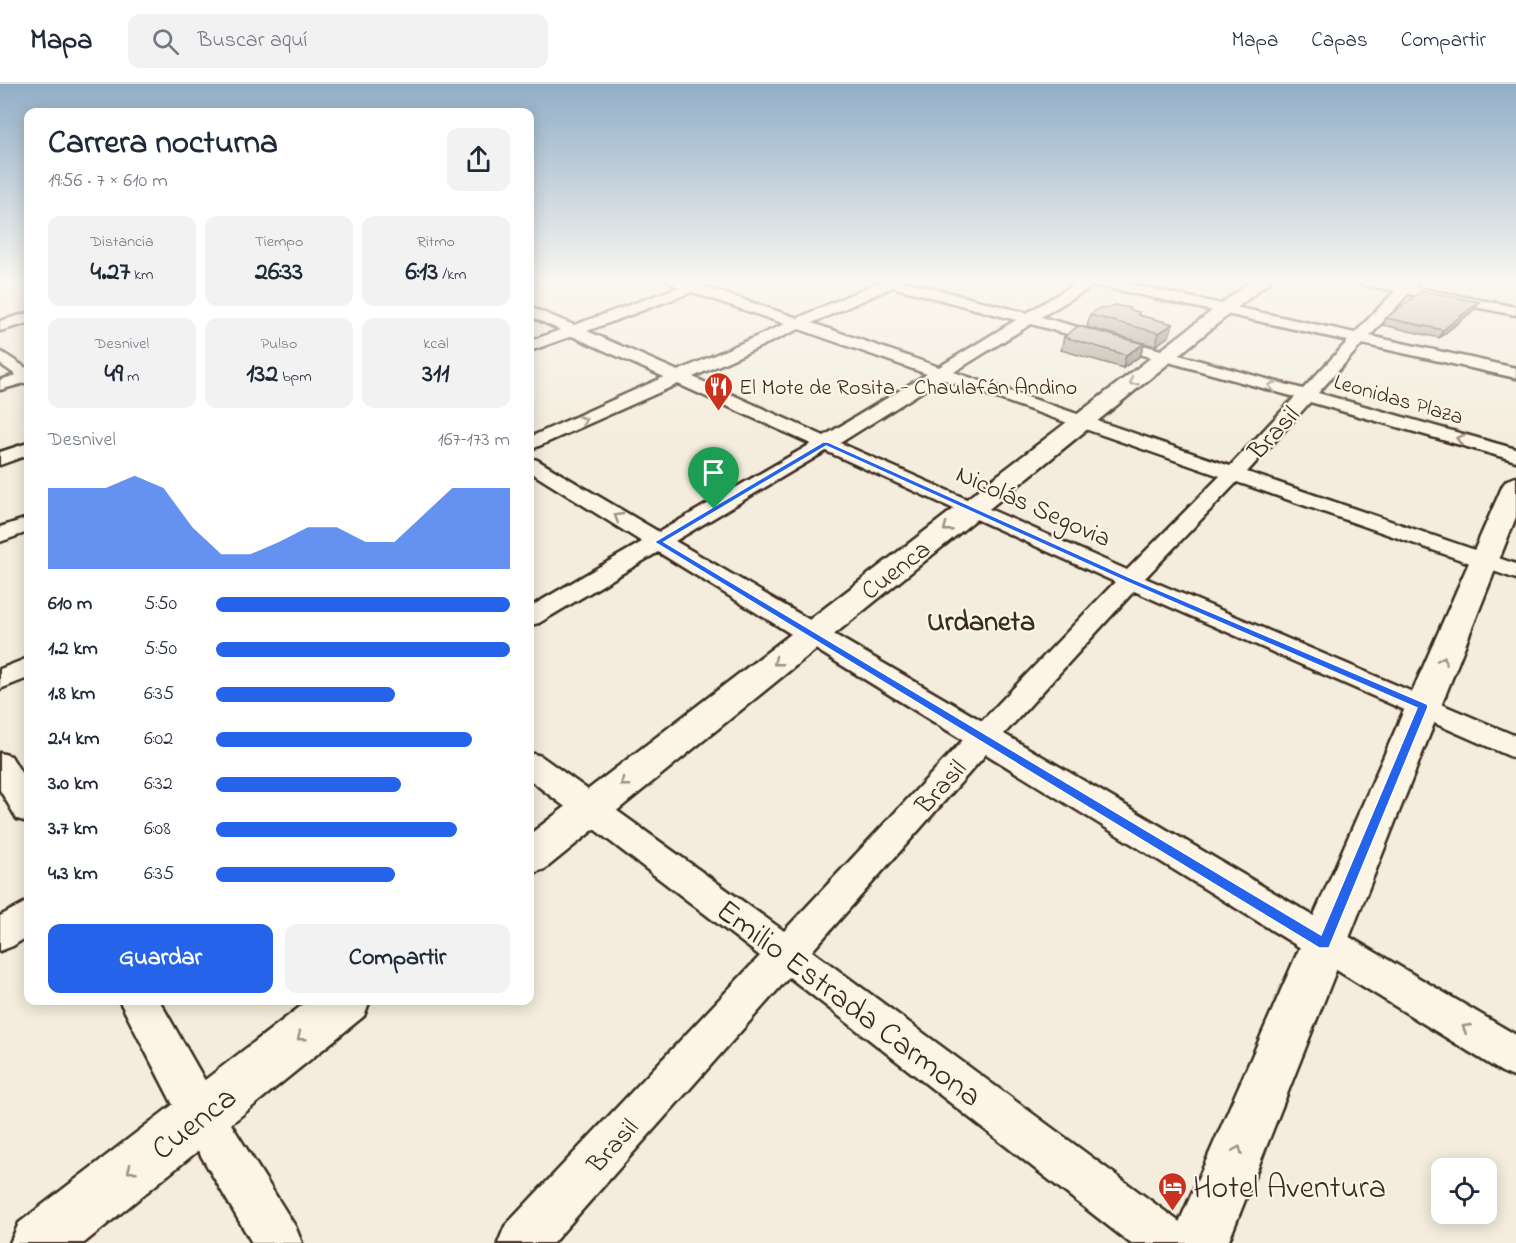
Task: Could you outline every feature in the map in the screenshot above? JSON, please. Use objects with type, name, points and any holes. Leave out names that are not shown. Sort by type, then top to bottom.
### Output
[{"type":"main road","name":"Cuenca","points":[[534,854],[1192,335]]},
{"type":"main road","points":[[1199,1243],[1423,707],[1500,566],[1516,485]]},
{"type":"main road","name":"Cuenca","points":[[39,1243],[341,1005]]},
{"type":"street","points":[[534,344],[559,335]]},
{"type":"street","name":"Nicolás Segovia","points":[[583,335],[1130,580],[1516,748]]},
{"type":"street","points":[[534,442],[774,335]]},
{"type":"street","points":[[831,335],[1500,566]]},
{"type":"street","points":[[534,615],[826,443],[998,335]]},
{"type":"street","name":"Leonidas Plaza","points":[[1089,335],[1516,455]]},
{"type":"street","points":[[1341,335],[1516,373]]},
{"type":"street","name":"Brasil","points":[[522,1243],[983,738],[1130,580],[1234,474],[1362,335]]},
{"type":"street","points":[[0,356],[24,373]]},
{"type":"street","points":[[0,385],[24,377]]},
{"type":"street","points":[[0,459],[24,450]]},
{"type":"street","points":[[534,466],[1516,1058]]},
{"type":"street","points":[[0,535],[24,526]]},
{"type":"street","points":[[0,680],[24,669]]},
{"type":"street","points":[[0,764],[24,803]]},
{"type":"street","name":"Emilio Estrada Carmona","points":[[534,767],[787,954],[1168,1243]]},
{"type":"street","points":[[0,934],[24,919]]},
{"type":"street","points":[[141,1005],[201,1115],[278,1243]]},
{"type":"building","points":[[1066,335],[1111,335],[1144,344],[1126,355],[1064,337]]},
{"type":"place","name":"El Mote de Rosita - Chaulafán Andino","points":[[718,412]]},
{"type":"place","name":"Hotel Aventura","points":[[1172,1212]]},
{"type":"district","name":"Urdaneta","points":[[981,620]]},
{"type":"route","points":[[826,443],[1130,580],[1423,707],[1324,943],[658,542],[714,509],[826,443]]}]
